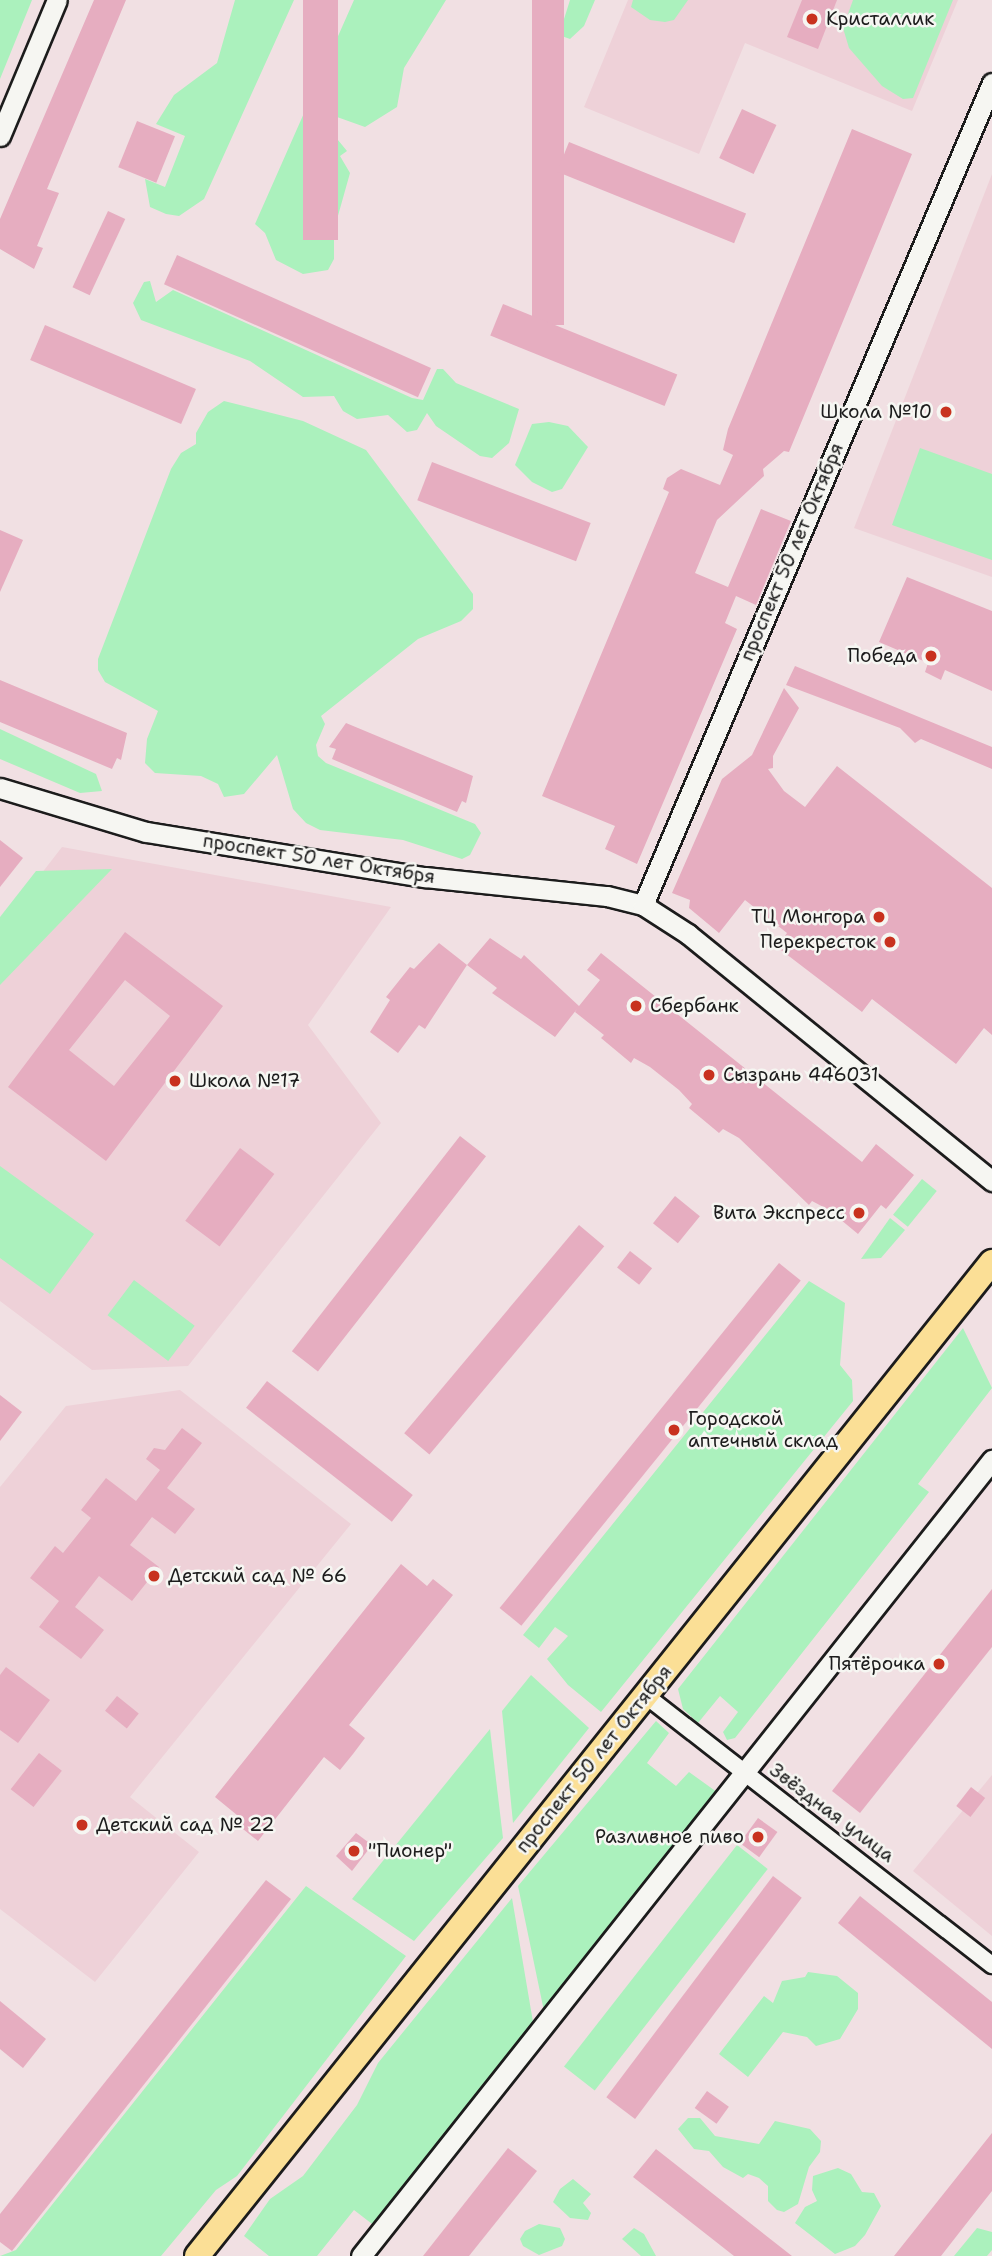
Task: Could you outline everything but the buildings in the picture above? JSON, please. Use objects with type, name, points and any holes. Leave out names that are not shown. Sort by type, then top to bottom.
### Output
[{"type":"main road","name":"проспект 50 лет Октября","points":[[197,2256],[992,1262]]},
{"type":"street","points":[[0,135],[57,0]]},
{"type":"street","name":"проспект 50 лет Октября","points":[[643,905],[992,83]]},
{"type":"street","name":"проспект 50 лет Октября","points":[[0,788],[146,832],[425,877],[607,896],[643,905],[688,934],[992,1181]]},
{"type":"street","points":[[360,2256],[746,1774],[992,1460]]},
{"type":"street","name":"Звёздная улица","points":[[645,1695],[992,1965]]},
{"type":"shaded area","points":[[628,0],[958,0],[912,111],[745,43],[699,154],[584,107]]},
{"type":"shaded area","name":"Школа №10","points":[[992,174],[992,577],[854,528]]},
{"type":"shaded area","name":"Школа №17","points":[[62,847],[391,907],[308,1025],[381,1123],[188,1366],[92,1370],[0,1301],[0,927]]},
{"type":"shaded area","name":"Детский сад № 66","points":[[180,1390],[351,1524],[130,1797],[199,1852],[95,1982],[0,1909],[0,1487],[66,1406]]},
{"type":"shaded area","points":[[992,1775],[992,1936],[913,1871]]},
{"type":"green space","points":[[0,0],[32,0],[0,79]]},
{"type":"green space","points":[[235,0],[294,0],[204,199],[179,216],[166,214],[150,207],[145,179],[165,187],[185,136],[156,124],[174,95],[217,63]]},
{"type":"green space","points":[[354,0],[446,0],[404,68],[397,107],[365,127],[337,117],[332,120],[333,134],[347,151],[340,156],[350,173],[334,230],[334,259],[328,270],[303,274],[276,260],[265,233],[255,224]]},
{"type":"green space","points":[[570,0],[595,0],[584,26],[570,39],[559,35]]},
{"type":"green space","points":[[633,0],[688,0],[674,20],[665,22],[650,20],[631,7]]},
{"type":"green space","points":[[853,0],[953,0],[913,98],[903,99],[882,86],[849,48],[843,28]]},
{"type":"green space","points":[[150,281],[156,302],[173,290],[412,398],[423,400],[437,369],[443,369],[456,383],[519,409],[509,443],[492,458],[480,456],[436,426],[427,413],[417,430],[407,432],[388,415],[357,419],[343,411],[334,396],[303,397],[250,361],[141,320],[133,303],[144,282]]},
{"type":"green space","points":[[224,401],[303,421],[366,450],[473,594],[473,609],[461,621],[418,639],[321,716],[325,724],[316,745],[318,756],[326,763],[475,824],[481,833],[470,855],[462,859],[403,840],[320,830],[306,823],[293,809],[277,755],[244,794],[224,797],[218,784],[201,776],[155,773],[145,763],[147,739],[158,711],[105,682],[98,670],[98,659],[171,469],[181,453],[196,444],[196,433],[208,412]]},
{"type":"green space","points":[[549,422],[568,426],[588,447],[562,489],[552,492],[532,482],[515,465],[532,424]]},
{"type":"green space","points":[[920,448],[992,474],[992,560],[892,525]]},
{"type":"green space","points":[[0,729],[96,774],[102,791],[80,793],[0,759]]},
{"type":"green space","points":[[112,869],[0,985],[0,917],[36,871]]},
{"type":"green space","points":[[0,1166],[94,1234],[50,1294],[0,1258]]},
{"type":"green space","points":[[922,1179],[937,1191],[908,1227],[893,1215]]},
{"type":"green space","points":[[890,1218],[905,1230],[881,1258],[861,1259]]},
{"type":"green space","points":[[134,1280],[195,1326],[168,1361],[108,1315]]},
{"type":"green space","points":[[809,1281],[845,1303],[840,1365],[852,1380],[853,1401],[601,1712],[568,1685],[547,1659],[568,1636],[555,1627],[539,1648],[523,1635]]},
{"type":"green space","points":[[963,1328],[992,1388],[918,1484],[929,1492],[735,1738],[727,1740],[723,1732],[738,1712],[720,1696],[698,1723],[683,1709],[678,1689]]},
{"type":"green space","points":[[531,1675],[589,1728],[513,1823],[502,1711]]},
{"type":"green space","points":[[656,1721],[669,1733],[647,1763],[676,1786],[689,1772],[721,1795],[545,2016],[518,1886]]},
{"type":"green space","points":[[490,1729],[503,1838],[414,1941],[352,1899]]},
{"type":"green space","points":[[737,1845],[768,1869],[595,2090],[564,2066]]},
{"type":"green space","points":[[306,1886],[406,1956],[237,2176],[216,2190],[161,2256],[0,2256],[16,2250]]},
{"type":"green space","points":[[512,1898],[534,2028],[376,2227],[354,2210],[317,2256],[269,2256],[244,2236],[270,2199],[303,2176],[357,2105],[378,2063]]},
{"type":"green space","points":[[808,1972],[837,1976],[858,1993],[858,2009],[840,2039],[816,2046],[807,2037],[783,2032],[748,2077],[719,2054],[764,1996],[773,2003],[782,1981],[805,1977]]},
{"type":"green space","points":[[688,2118],[700,2118],[715,2136],[759,2144],[775,2121],[810,2129],[821,2141],[820,2152],[809,2167],[798,2204],[784,2212],[777,2210],[768,2201],[768,2186],[759,2178],[748,2174],[743,2178],[723,2167],[709,2151],[694,2149],[678,2129]]},
{"type":"green space","points":[[838,2168],[851,2174],[862,2192],[874,2193],[881,2206],[865,2235],[855,2246],[835,2254],[795,2223],[805,2207],[817,2201],[812,2190],[813,2176]]},
{"type":"green space","points":[[573,2179],[591,2194],[583,2203],[591,2213],[588,2220],[570,2218],[553,2202],[560,2189]]},
{"type":"green space","points":[[539,2224],[560,2228],[565,2239],[562,2246],[539,2255],[523,2246],[520,2239],[525,2231]]},
{"type":"green space","points":[[634,2228],[644,2234],[656,2256],[641,2256],[622,2239]]},
{"type":"green space","points":[[977,2228],[992,2232],[992,2250],[987,2256],[954,2256]]},
{"type":"place","name":"Кристаллик","points":[[812,19]]},
{"type":"place","name":"Школа №10","points":[[946,412]]},
{"type":"place","name":"Победа","points":[[931,656]]},
{"type":"place","name":"ТЦ Монгора","points":[[879,917]]},
{"type":"place","name":"Перекресток","points":[[890,942]]},
{"type":"place","name":"Сбербанк","points":[[636,1006]]},
{"type":"place","name":"Сызрань 446031","points":[[709,1075]]},
{"type":"place","name":"Школа №17","points":[[175,1081]]},
{"type":"place","name":"Вита Экспресс","points":[[859,1213]]},
{"type":"place","name":"Городской аптечный склад","points":[[674,1430]]},
{"type":"place","name":"Детский сад № 66","points":[[154,1576]]},
{"type":"place","name":"Пятёрочка","points":[[939,1664]]},
{"type":"place","name":"Детский сад № 22","points":[[82,1825]]},
{"type":"place","name":"Разливное пиво","points":[[758,1837]]},
{"type":"place","name":"\"Пионер\"","points":[[354,1851]]}]
